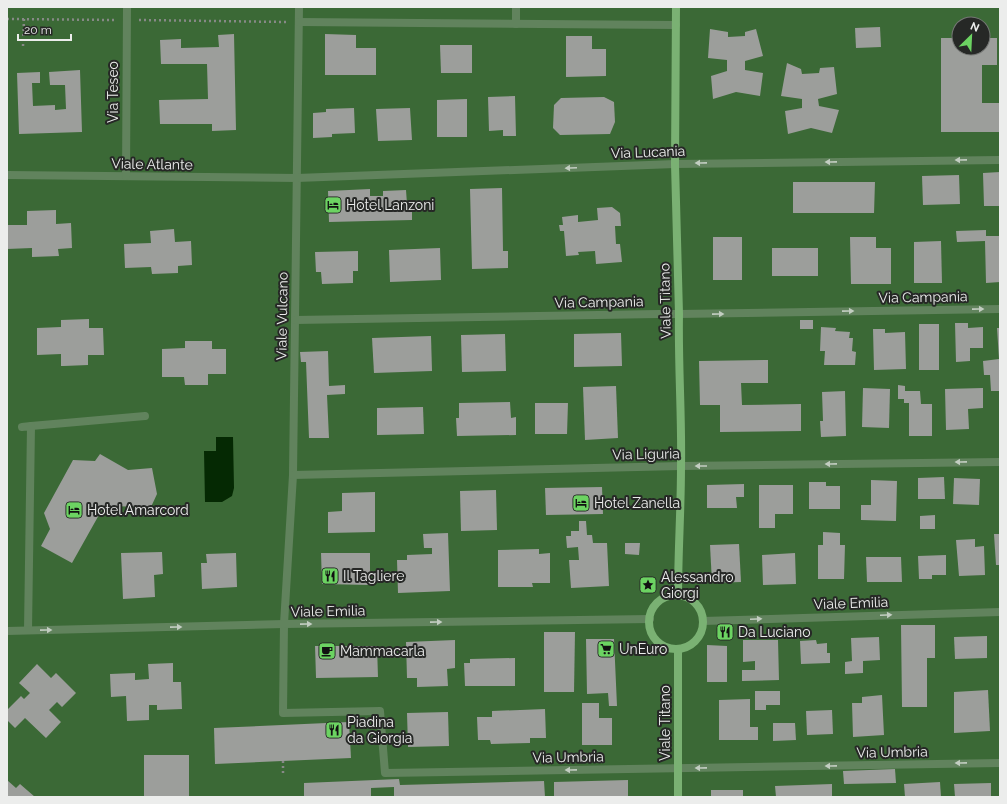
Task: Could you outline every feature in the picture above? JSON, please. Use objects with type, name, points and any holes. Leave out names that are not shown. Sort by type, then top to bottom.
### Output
[{"type":"street","name":"Via Teseo","points":[[126,176],[127,7]]},
{"type":"street","name":"Viale Vulcano","points":[[284,624],[293,475],[299,7]]},
{"type":"street","points":[[516,7],[516,24]]},
{"type":"street","name":"Viale Titano","points":[[676,7],[675,164],[681,466],[678,596]]},
{"type":"street","points":[[299,22],[676,25]]},
{"type":"street","name":"Via Lucania","points":[[297,178],[675,164],[1000,160]]},
{"type":"street","name":"Viale Atlante","points":[[7,175],[297,178]]},
{"type":"street","name":"Via Campania","points":[[295,320],[1000,309]]},
{"type":"street","points":[[22,427],[144,416]]},
{"type":"street","points":[[28,630],[31,426]]},
{"type":"street","name":"Via Liguria","points":[[293,475],[681,466],[1000,462]]},
{"type":"street","points":[[670,596],[678,596],[684,596],[690,599],[699,608],[702,614],[703,628],[697,640],[691,645],[685,648],[670,649],[657,641],[652,634],[650,619],[656,604],[662,599],[670,596]]},
{"type":"street","name":"Viale Emilia","points":[[703,621],[1000,612]]},
{"type":"street","name":"Viale Emilia","points":[[7,631],[284,624],[650,619]]},
{"type":"street","name":"Via Umbria","points":[[284,624],[283,713],[380,711],[385,773],[1000,763]]},
{"type":"street","name":"Viale Titano","points":[[678,649],[678,797]]},
{"type":"path","points":[[7,19],[299,22]]},
{"type":"path","points":[[23,46],[24,19]]},
{"type":"path","points":[[283,761],[283,773]]},
{"type":"shaded area","points":[[7,7],[1000,7],[1000,797],[7,797]]},
{"type":"shaded area","points":[[216,437],[233,437],[234,488],[232,496],[222,502],[205,502],[204,451],[216,451]]},
{"type":"building","points":[[880,27],[881,47],[856,48],[855,28]]},
{"type":"building","points":[[710,29],[728,32],[728,37],[745,36],[745,32],[756,29],[763,56],[745,61],[745,70],[763,73],[760,96],[736,92],[713,99],[711,76],[727,71],[727,60],[708,58]]},
{"type":"building","points":[[234,34],[236,130],[212,131],[212,124],[160,124],[159,100],[208,99],[207,64],[161,64],[160,40],[181,39],[181,48],[219,47],[218,35]]},
{"type":"building","points":[[325,34],[356,35],[356,48],[376,48],[376,75],[325,75]]},
{"type":"building","points":[[566,36],[592,36],[592,49],[606,49],[606,76],[566,77]]},
{"type":"building","points":[[941,38],[951,38],[951,56],[991,56],[991,38],[997,38],[997,65],[982,65],[982,103],[999,103],[999,132],[941,132]]},
{"type":"building","points":[[440,45],[472,45],[472,73],[441,73]]},
{"type":"building","points":[[787,63],[801,69],[802,74],[819,73],[820,68],[834,67],[837,94],[818,99],[819,106],[839,110],[832,133],[811,128],[788,134],[785,111],[802,108],[802,99],[781,96]]},
{"type":"building","points":[[80,70],[82,132],[19,134],[17,73],[40,72],[40,83],[32,83],[33,106],[55,105],[55,110],[66,109],[65,85],[50,85],[49,72]]},
{"type":"building","points":[[515,96],[516,136],[503,136],[503,130],[489,131],[488,97]]},
{"type":"building","points":[[604,97],[614,102],[615,122],[610,134],[560,135],[553,128],[554,105],[561,98]]},
{"type":"building","points":[[467,99],[467,137],[437,137],[437,100]]},
{"type":"building","points":[[354,108],[355,133],[332,134],[332,137],[313,138],[313,113],[326,112],[326,109]]},
{"type":"building","points":[[410,108],[412,140],[378,141],[376,109]]},
{"type":"building","points":[[1000,172],[1000,206],[984,206],[983,173]]},
{"type":"building","points":[[959,175],[960,204],[923,205],[922,176]]},
{"type":"building","points":[[793,182],[875,182],[874,213],[793,213]]},
{"type":"building","points":[[502,188],[503,251],[508,251],[508,268],[472,269],[470,189]]},
{"type":"building","points":[[370,189],[370,196],[383,196],[383,191],[406,190],[407,204],[412,204],[412,220],[329,222],[328,191]]},
{"type":"building","points":[[612,207],[620,213],[621,226],[615,226],[616,244],[620,244],[622,262],[596,264],[595,251],[578,252],[579,255],[566,256],[564,231],[560,231],[559,225],[563,225],[562,217],[578,215],[578,222],[598,220],[597,208]]},
{"type":"building","points":[[56,210],[56,224],[71,223],[72,248],[58,249],[59,256],[32,257],[32,248],[7,249],[7,225],[27,225],[27,211]]},
{"type":"building","points":[[174,229],[175,242],[191,241],[192,265],[178,266],[178,273],[152,274],[151,267],[125,268],[124,244],[151,243],[150,231]]},
{"type":"building","points":[[986,230],[986,236],[1000,236],[1000,282],[986,283],[985,241],[957,242],[956,231]]},
{"type":"building","points":[[713,237],[742,237],[742,280],[713,280]]},
{"type":"building","points":[[850,237],[876,237],[876,248],[891,248],[891,284],[851,284]]},
{"type":"building","points":[[941,241],[942,283],[914,283],[914,242]]},
{"type":"building","points":[[440,248],[441,280],[390,282],[389,250]]},
{"type":"building","points":[[772,248],[818,248],[818,276],[772,276]]},
{"type":"building","points":[[358,251],[358,271],[353,271],[353,283],[322,284],[321,272],[316,272],[315,252]]},
{"type":"building","points":[[89,319],[89,328],[103,328],[104,355],[88,355],[88,365],[61,366],[61,354],[37,355],[37,328],[61,327],[61,320]]},
{"type":"building","points":[[800,320],[813,320],[813,329],[800,329]]},
{"type":"building","points":[[955,323],[968,323],[968,328],[983,327],[983,348],[970,348],[970,361],[956,362]]},
{"type":"building","points":[[919,324],[939,324],[939,370],[919,370]]},
{"type":"building","points":[[821,327],[836,328],[835,331],[850,332],[849,338],[853,338],[852,351],[856,352],[855,365],[824,365],[825,351],[820,351]]},
{"type":"building","points":[[997,328],[1000,328],[1000,391],[991,391],[990,375],[984,375],[983,361],[999,359]]},
{"type":"building","points":[[873,329],[885,329],[885,333],[905,332],[906,369],[874,370]]},
{"type":"building","points":[[621,333],[622,366],[574,367],[574,334]]},
{"type":"building","points":[[505,334],[506,371],[462,372],[461,335]]},
{"type":"building","points":[[431,336],[432,371],[374,373],[372,338]]},
{"type":"building","points":[[185,341],[212,341],[212,349],[226,349],[226,374],[208,374],[208,385],[185,385],[184,377],[162,377],[162,349],[185,348]]},
{"type":"building","points":[[328,351],[329,386],[345,385],[345,394],[327,395],[329,438],[309,438],[306,362],[301,362],[300,352]]},
{"type":"building","points":[[768,360],[768,383],[741,383],[742,405],[801,404],[801,431],[720,432],[720,405],[700,405],[699,361]]},
{"type":"building","points":[[898,385],[905,386],[905,391],[920,391],[921,404],[932,404],[932,436],[909,436],[909,403],[904,403],[904,399],[898,399]]},
{"type":"building","points":[[616,386],[618,438],[585,440],[583,387]]},
{"type":"building","points":[[863,388],[890,389],[889,428],[862,427]]},
{"type":"building","points":[[983,388],[983,408],[968,409],[969,429],[946,430],[945,389]]},
{"type":"building","points":[[845,391],[846,436],[821,437],[820,421],[823,421],[822,392]]},
{"type":"building","points":[[510,402],[511,418],[516,417],[516,435],[457,436],[456,418],[459,418],[459,403]]},
{"type":"building","points":[[535,403],[568,403],[567,434],[535,434]]},
{"type":"building","points":[[423,407],[424,434],[377,435],[377,408]]},
{"type":"building","name":"Hotel Amarcord","points":[[100,454],[128,470],[152,468],[157,494],[151,507],[104,506],[72,563],[41,546],[50,529],[44,513],[73,460],[95,461]]},
{"type":"building","points":[[944,477],[945,499],[918,499],[918,478]]},
{"type":"building","points":[[954,478],[980,479],[979,505],[953,504]]},
{"type":"building","points":[[871,480],[897,481],[896,521],[861,520],[861,505],[871,505]]},
{"type":"building","points":[[809,482],[826,482],[826,486],[840,486],[840,509],[809,509]]},
{"type":"building","points":[[744,484],[744,497],[736,497],[737,508],[707,508],[707,485]]},
{"type":"building","points":[[759,485],[793,485],[793,514],[775,514],[775,528],[759,528]]},
{"type":"building","points":[[602,487],[603,514],[546,515],[545,488]]},
{"type":"building","points":[[496,490],[497,530],[461,531],[460,491]]},
{"type":"building","points":[[375,492],[375,532],[328,533],[328,512],[342,511],[342,493]]},
{"type":"building","points":[[935,515],[935,529],[920,529],[920,516]]},
{"type":"building","points":[[579,521],[586,521],[587,535],[592,535],[593,543],[607,543],[609,586],[571,588],[569,560],[579,560],[578,547],[567,548],[566,536],[571,536],[571,531],[579,531]]},
{"type":"building","points":[[823,532],[840,533],[840,545],[845,545],[844,579],[818,579],[818,545],[823,545]]},
{"type":"building","points":[[448,533],[450,591],[398,593],[397,560],[407,560],[407,555],[432,554],[432,548],[424,548],[423,534]]},
{"type":"building","points":[[994,534],[1000,534],[1000,565],[996,565]]},
{"type":"building","points":[[975,539],[975,547],[984,546],[985,575],[959,576],[956,540]]},
{"type":"building","points":[[625,543],[640,543],[639,555],[625,554]]},
{"type":"building","points":[[739,544],[741,582],[712,583],[710,545]]},
{"type":"building","points":[[539,549],[539,554],[550,553],[550,583],[532,583],[533,587],[498,587],[498,550]]},
{"type":"building","points":[[162,552],[163,574],[154,575],[155,597],[123,599],[121,553]]},
{"type":"building","points":[[236,553],[237,587],[202,589],[201,563],[207,563],[206,554]]},
{"type":"building","points":[[321,553],[370,553],[370,585],[322,584]]},
{"type":"building","points":[[795,553],[796,584],[763,585],[762,555]]},
{"type":"building","points":[[946,555],[946,575],[932,575],[932,579],[919,579],[918,556]]},
{"type":"building","points":[[866,557],[901,557],[902,582],[867,582]]},
{"type":"building","points":[[901,625],[935,625],[935,658],[927,658],[927,707],[902,707]]},
{"type":"building","points":[[544,632],[575,632],[574,692],[544,692]]},
{"type":"building","points":[[987,636],[987,658],[955,659],[954,637]]},
{"type":"building","points":[[879,637],[880,660],[863,661],[863,673],[845,674],[845,662],[852,661],[851,638]]},
{"type":"building","points":[[586,639],[614,639],[617,706],[609,706],[608,693],[587,694]]},
{"type":"building","points":[[455,640],[455,668],[447,669],[448,686],[417,687],[417,678],[407,678],[406,642]]},
{"type":"building","points":[[743,640],[778,640],[779,680],[742,681],[742,670],[755,670],[755,661],[743,662]]},
{"type":"building","points":[[816,640],[817,644],[827,643],[827,653],[830,653],[830,663],[801,664],[800,641]]},
{"type":"building","points":[[707,645],[727,646],[727,682],[707,682]]},
{"type":"building","points":[[315,646],[377,646],[378,677],[316,678]]},
{"type":"building","points":[[515,658],[515,686],[465,686],[464,663],[470,663],[470,659]]},
{"type":"building","points":[[173,663],[173,682],[181,682],[182,709],[157,710],[157,705],[149,705],[149,720],[127,721],[126,696],[111,697],[110,674],[135,673],[135,680],[149,679],[148,664]]},
{"type":"building","points":[[37,664],[51,678],[56,673],[76,693],[62,707],[57,702],[49,710],[61,722],[46,738],[25,718],[15,728],[7,720],[7,710],[21,696],[24,699],[30,693],[19,683]]},
{"type":"building","points":[[988,690],[990,731],[954,733],[954,692]]},
{"type":"building","points":[[755,691],[780,691],[780,705],[766,705],[766,710],[755,710]]},
{"type":"building","points":[[882,695],[884,735],[853,737],[852,703],[862,703],[862,697]]},
{"type":"building","points":[[750,699],[750,727],[758,727],[758,740],[719,740],[719,700]]},
{"type":"building","points":[[582,703],[599,703],[599,718],[612,718],[612,745],[582,745]]},
{"type":"building","points":[[545,709],[546,738],[530,738],[530,743],[491,744],[490,740],[478,740],[477,717],[492,717],[492,711]]},
{"type":"building","points":[[832,710],[833,734],[807,735],[806,711]]},
{"type":"building","points":[[448,712],[449,746],[408,747],[407,713]]},
{"type":"building","points":[[349,722],[351,758],[215,764],[214,728]]},
{"type":"building","points":[[773,723],[795,723],[796,740],[773,741]]},
{"type":"building","points":[[144,755],[189,755],[189,797],[144,797]]},
{"type":"building","points":[[895,769],[896,783],[844,784],[843,771]]},
{"type":"building","points":[[399,779],[400,785],[544,781],[545,797],[394,797],[394,787],[371,788],[371,797],[304,797],[304,783]]},
{"type":"building","points":[[7,780],[16,788],[20,784],[35,797],[7,797]]},
{"type":"building","points":[[628,780],[628,797],[554,797],[554,782]]},
{"type":"building","points":[[940,782],[941,797],[905,797],[904,784]]},
{"type":"building","points":[[991,783],[991,797],[955,797],[954,784]]},
{"type":"building","points":[[832,784],[832,797],[776,797],[775,786]]},
{"type":"building","points":[[711,790],[743,790],[743,797],[711,797]]},
{"type":"place","name":"Hotel Lanzoni","points":[[333,205]]},
{"type":"place","name":"Hotel Zanella","points":[[581,503]]},
{"type":"place","name":"Hotel Amarcord","points":[[74,510]]},
{"type":"place","name":"Il Tagliere","points":[[330,576]]},
{"type":"place","name":"Alessandro Giorgi","points":[[648,585]]},
{"type":"place","name":"Da Luciano","points":[[725,632]]},
{"type":"place","name":"UnEuro","points":[[606,649]]},
{"type":"place","name":"Mammacarla","points":[[327,651]]},
{"type":"place","name":"Piadina da Giorgia","points":[[334,730]]}]
